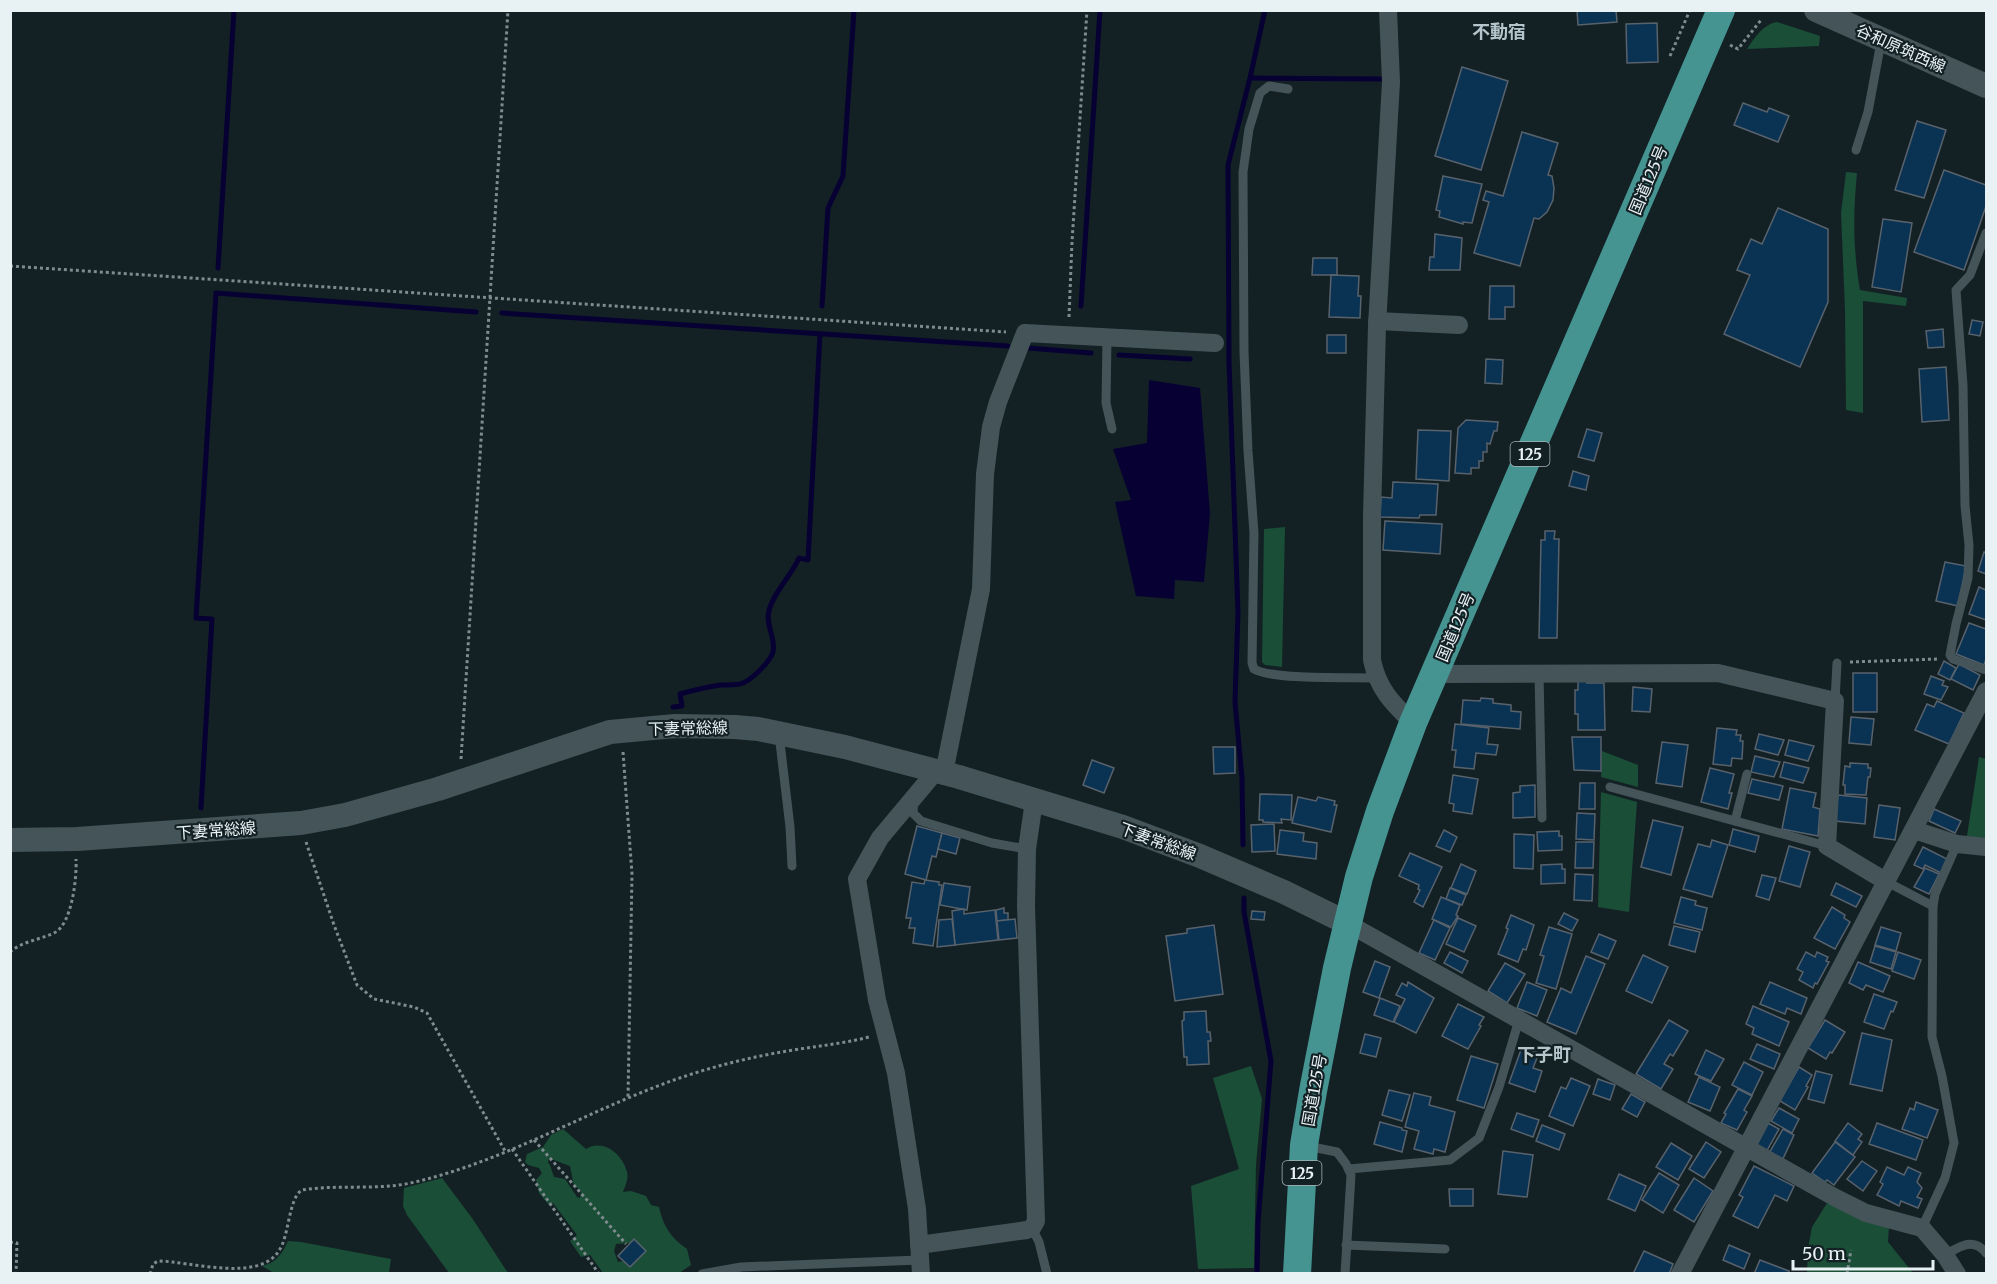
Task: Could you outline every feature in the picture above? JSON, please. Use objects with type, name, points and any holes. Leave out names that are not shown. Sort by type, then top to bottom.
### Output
[{"type":"highway","name":"国道125号","points":[[1298,1274],[1304,1145],[1313,1091],[1347,923],[1380,811],[1413,723],[1721,10]]},
{"type":"main road","name":"谷和原筑西線","points":[[1816,10],[1986,86]]},
{"type":"main road","name":"下妻常総線","points":[[10,840],[77,839],[301,823],[345,815],[460,782],[610,732],[708,725],[778,732],[845,747],[940,772],[1174,844],[1284,892],[1347,923]]},
{"type":"street","points":[[1388,10],[1391,82],[1377,321],[1372,516],[1372,660],[1376,678],[1392,702],[1413,723]]},
{"type":"street","points":[[1377,321],[1459,325]]},
{"type":"street","points":[[1034,801],[1027,849],[1026,943],[1036,1221],[1032,1228],[920,1260],[917,1209],[896,1073],[877,1000],[857,879],[880,837],[940,772],[981,589],[985,474],[998,402],[1025,333],[1215,343]]},
{"type":"street","points":[[1435,674],[1718,673],[1835,701],[1827,846],[1887,882]]},
{"type":"street","points":[[1680,1274],[1986,691]]},
{"type":"street","points":[[1914,830],[1958,844],[1986,847]]},
{"type":"street","points":[[1347,923],[1746,1149],[1866,1213],[1922,1228],[1945,1255],[1957,1274]]},
{"type":"lane","points":[[1856,150],[1868,112],[1881,40]]},
{"type":"lane","points":[[1288,89],[1269,86],[1260,93],[1249,129],[1243,172],[1244,352],[1248,462],[1254,533],[1252,663],[1258,672],[1278,675],[1376,678]]},
{"type":"lane","points":[[1986,233],[1970,275],[1956,290],[1963,385],[1965,506],[1969,544],[1968,578],[1950,655],[1953,659],[1986,670]]},
{"type":"lane","points":[[1107,338],[1106,403],[1112,429]]},
{"type":"lane","points":[[1835,701],[1837,663]]},
{"type":"lane","points":[[1539,673],[1542,818]]},
{"type":"lane","points":[[778,732],[790,827],[792,866]]},
{"type":"lane","points":[[1735,821],[1747,774]]},
{"type":"lane","points":[[1610,787],[1827,846]]},
{"type":"lane","points":[[914,798],[913,813],[921,822],[992,843],[1027,849]]},
{"type":"lane","points":[[1922,1228],[1945,1178],[1954,1143],[1942,1076],[1932,1037],[1933,906],[1935,894],[1958,844]]},
{"type":"lane","points":[[1887,882],[1933,906]]},
{"type":"lane","points":[[1348,1169],[1450,1160],[1479,1138],[1519,1020]]},
{"type":"lane","points":[[1304,1145],[1337,1152],[1342,1156],[1351,1175],[1345,1274]]},
{"type":"lane","points":[[1032,1228],[1039,1242],[1047,1274]]},
{"type":"lane","points":[[1945,1255],[1960,1245],[1967,1244],[1979,1246],[1986,1253]]},
{"type":"lane","points":[[1347,1245],[1445,1249]]},
{"type":"lane","points":[[702,1274],[741,1267],[920,1260]]},
{"type":"path","points":[[460,782],[508,10]]},
{"type":"path","points":[[1068,336],[1087,10]]},
{"type":"path","points":[[1670,56],[1690,10]]},
{"type":"path","points":[[1739,46],[1761,20]]},
{"type":"path","points":[[10,266],[1025,333]]},
{"type":"path","points":[[1837,663],[1953,659]]},
{"type":"path","points":[[623,730],[632,874],[628,1098]]},
{"type":"path","points":[[301,823],[334,925],[357,985],[374,999],[414,1007],[427,1013],[505,1151]]},
{"type":"path","points":[[10,952],[19,945],[55,933],[65,922],[76,867],[77,839]]},
{"type":"path","points":[[150,1274],[153,1264],[158,1261],[231,1268],[244,1268],[266,1262],[278,1254],[283,1244],[295,1197],[302,1190],[412,1183],[442,1175],[512,1149],[628,1098],[704,1070],[739,1061],[840,1044],[886,1033]]},
{"type":"path","points":[[533,1140],[626,1244]]},
{"type":"path","points":[[512,1149],[599,1274]]},
{"type":"path","points":[[10,1242],[17,1243],[16,1274]]},
{"type":"path","points":[[1847,1274],[1851,1250]]},
{"type":"green space","points":[[1777,22],[1820,36],[1819,46],[1747,49],[1763,29]]},
{"type":"green space","points":[[1846,172],[1857,173],[1854,232],[1860,290],[1907,298],[1906,306],[1863,301],[1863,413],[1846,410],[1841,213]]},
{"type":"green space","points":[[1285,527],[1282,667],[1265,665],[1262,662],[1264,529]]},
{"type":"green space","points":[[1602,751],[1638,765],[1638,787],[1601,777]]},
{"type":"green space","points":[[1979,757],[1986,759],[1986,840],[1967,836]]},
{"type":"green space","points":[[1601,792],[1637,802],[1629,912],[1598,907]]},
{"type":"green space","points":[[1251,1066],[1262,1099],[1256,1164],[1254,1268],[1198,1269],[1191,1186],[1239,1169],[1213,1078]]},
{"type":"green space","points":[[563,1129],[586,1149],[593,1146],[606,1147],[617,1154],[627,1174],[623,1192],[631,1191],[646,1196],[651,1205],[659,1207],[668,1231],[687,1249],[691,1265],[679,1273],[603,1273],[590,1255],[581,1257],[570,1241],[577,1235],[553,1203],[549,1205],[539,1193],[536,1180],[542,1173],[539,1168],[525,1162],[527,1154],[543,1147],[551,1135]],"holes":[[[549,1158],[570,1166],[574,1186],[581,1190],[580,1198],[565,1179],[554,1177],[548,1163]],[[634,1239],[646,1251],[630,1267],[623,1261],[618,1262],[614,1251],[616,1244],[630,1243]]]},
{"type":"green space","points":[[442,1178],[472,1218],[508,1273],[449,1273],[407,1215],[403,1206],[404,1188]]},
{"type":"green space","points":[[1827,1203],[1889,1227],[1888,1242],[1913,1273],[1807,1274],[1812,1227]]},
{"type":"green space","points":[[288,1241],[391,1259],[389,1273],[274,1273],[262,1266],[278,1257]]},
{"type":"shaded area","points":[[1149,380],[1200,388],[1210,513],[1204,582],[1175,580],[1174,599],[1136,596],[1115,502],[1131,500],[1113,449],[1147,443]]},
{"type":"building","points":[[1577,10],[1616,10],[1617,22],[1578,25]]},
{"type":"building","points":[[1657,23],[1658,62],[1627,63],[1626,24]]},
{"type":"building","points":[[1462,67],[1508,81],[1481,170],[1435,156]]},
{"type":"building","points":[[1743,103],[1767,112],[1769,108],[1789,116],[1778,142],[1734,125]]},
{"type":"building","points":[[1917,121],[1946,130],[1924,198],[1895,190]]},
{"type":"building","points":[[1522,132],[1558,143],[1548,175],[1552,176],[1553,200],[1547,212],[1539,219],[1534,218],[1520,266],[1474,253],[1489,202],[1483,200],[1486,191],[1503,196]]},
{"type":"building","points":[[1944,170],[1986,185],[1986,206],[1964,270],[1914,252]]},
{"type":"building","points":[[1443,176],[1482,184],[1472,223],[1463,222],[1463,224],[1439,217],[1440,211],[1436,210]]},
{"type":"building","points":[[1778,208],[1828,229],[1828,302],[1800,367],[1724,334],[1750,275],[1737,270],[1751,239],[1762,244]]},
{"type":"building","points":[[1883,219],[1912,223],[1901,292],[1872,287]]},
{"type":"building","points":[[1435,234],[1462,238],[1460,270],[1429,270],[1430,257],[1434,257]]},
{"type":"building","points":[[1313,258],[1337,258],[1337,275],[1312,275]]},
{"type":"building","points":[[1331,275],[1359,276],[1360,318],[1329,317]]},
{"type":"building","points":[[1490,286],[1514,286],[1514,307],[1505,307],[1505,319],[1489,319]]},
{"type":"building","points":[[1972,320],[1983,322],[1980,336],[1969,334]]},
{"type":"building","points":[[1943,329],[1944,347],[1928,348],[1926,331]]},
{"type":"building","points":[[1327,335],[1346,335],[1346,353],[1327,353]]},
{"type":"building","points":[[1486,359],[1503,360],[1502,384],[1485,383]]},
{"type":"building","points":[[1946,367],[1949,420],[1922,422],[1919,369]]},
{"type":"building","points":[[1466,420],[1498,422],[1497,431],[1494,431],[1490,444],[1487,443],[1487,452],[1483,452],[1483,461],[1479,461],[1479,468],[1471,468],[1471,474],[1455,473],[1458,428]]},
{"type":"building","points":[[1587,429],[1602,433],[1594,461],[1578,457]]},
{"type":"building","points":[[1418,430],[1451,431],[1449,481],[1416,479]]},
{"type":"building","points":[[1573,471],[1589,476],[1586,490],[1569,486]]},
{"type":"building","points":[[1393,482],[1438,484],[1436,515],[1420,515],[1419,518],[1380,517],[1381,497],[1392,498]]},
{"type":"building","points":[[1385,521],[1442,524],[1440,554],[1383,550]]},
{"type":"building","points":[[1545,531],[1555,531],[1554,539],[1559,539],[1557,638],[1539,638],[1541,540],[1545,540]]},
{"type":"building","points":[[1984,552],[1986,553],[1986,574],[1978,571]]},
{"type":"building","points":[[1945,562],[1966,566],[1958,606],[1936,601]]},
{"type":"building","points":[[1979,587],[1986,590],[1986,620],[1969,614]]},
{"type":"building","points":[[1969,623],[1986,629],[1984,665],[1956,654]]},
{"type":"building","points":[[1944,661],[1956,668],[1950,680],[1938,674]]},
{"type":"building","points":[[1959,664],[1980,675],[1973,690],[1951,679]]},
{"type":"building","points":[[1853,673],[1877,673],[1877,712],[1853,712]]},
{"type":"building","points":[[1931,676],[1944,681],[1942,685],[1948,687],[1941,700],[1924,694]]},
{"type":"building","points":[[1578,681],[1604,683],[1605,730],[1578,730],[1575,690],[1578,690]]},
{"type":"building","points":[[1633,687],[1652,689],[1650,712],[1632,711]]},
{"type":"building","points":[[1481,698],[1493,699],[1493,703],[1511,705],[1511,711],[1521,712],[1520,729],[1461,724],[1463,700],[1480,701]]},
{"type":"building","points":[[1937,701],[1964,713],[1949,744],[1915,730],[1927,704],[1934,707]]},
{"type":"building","points":[[1851,717],[1874,719],[1871,745],[1849,743]]},
{"type":"building","points":[[1455,724],[1489,728],[1487,744],[1498,745],[1496,755],[1476,753],[1474,769],[1454,767],[1456,750],[1452,750]]},
{"type":"building","points":[[1717,728],[1737,730],[1736,735],[1741,735],[1742,759],[1732,758],[1731,766],[1713,764]]},
{"type":"building","points":[[1759,734],[1784,740],[1778,755],[1755,749]]},
{"type":"building","points":[[1572,737],[1601,737],[1601,771],[1574,770]]},
{"type":"building","points":[[1789,740],[1814,746],[1808,761],[1785,755]]},
{"type":"building","points":[[1662,742],[1688,745],[1682,787],[1656,783]]},
{"type":"building","points":[[1213,747],[1235,747],[1235,773],[1214,774]]},
{"type":"building","points":[[1755,756],[1780,762],[1774,777],[1751,772]]},
{"type":"building","points":[[1092,760],[1114,768],[1104,793],[1083,785]]},
{"type":"building","points":[[1784,762],[1809,768],[1803,783],[1780,777]]},
{"type":"building","points":[[1850,763],[1868,764],[1868,768],[1871,768],[1866,795],[1845,794],[1845,785],[1843,785],[1845,766],[1850,767]]},
{"type":"building","points":[[1710,768],[1734,774],[1728,809],[1701,802]]},
{"type":"building","points":[[1453,775],[1478,779],[1472,814],[1453,811],[1454,804],[1449,803]]},
{"type":"building","points":[[1752,779],[1783,786],[1779,800],[1748,793]]},
{"type":"building","points":[[1580,783],[1595,783],[1595,809],[1579,809]]},
{"type":"building","points":[[1535,785],[1535,817],[1513,818],[1513,793],[1520,792],[1520,786]]},
{"type":"building","points":[[1790,788],[1816,793],[1813,807],[1820,809],[1818,836],[1782,829]]},
{"type":"building","points":[[1260,794],[1292,795],[1291,820],[1281,819],[1282,823],[1259,820]]},
{"type":"building","points":[[1838,795],[1867,798],[1865,824],[1835,821]]},
{"type":"building","points":[[1298,797],[1316,801],[1318,797],[1335,801],[1334,805],[1337,805],[1331,832],[1292,823]]},
{"type":"building","points":[[1879,805],[1900,808],[1895,840],[1874,837]]},
{"type":"building","points":[[1934,809],[1961,821],[1955,833],[1929,821]]},
{"type":"building","points":[[1577,813],[1595,814],[1594,840],[1576,839]]},
{"type":"building","points":[[1653,820],[1683,827],[1671,875],[1641,867]]},
{"type":"building","points":[[1274,824],[1275,851],[1252,852],[1251,825]]},
{"type":"building","points":[[917,826],[942,833],[936,857],[932,856],[926,880],[905,874]]},
{"type":"building","points":[[1733,829],[1759,836],[1755,852],[1729,845]]},
{"type":"building","points":[[1280,830],[1304,833],[1303,841],[1317,843],[1316,859],[1277,854]]},
{"type":"building","points":[[1444,830],[1457,837],[1450,852],[1436,846]]},
{"type":"building","points":[[1559,831],[1559,836],[1562,836],[1562,850],[1538,851],[1537,832]]},
{"type":"building","points":[[942,833],[960,838],[956,854],[938,849]]},
{"type":"building","points":[[1514,834],[1534,835],[1533,869],[1514,868]]},
{"type":"building","points":[[1712,840],[1728,845],[1712,897],[1683,889],[1698,844],[1710,847]]},
{"type":"building","points":[[1576,842],[1594,842],[1593,868],[1575,868]]},
{"type":"building","points":[[1789,846],[1810,852],[1800,887],[1779,881]]},
{"type":"building","points":[[1923,847],[1947,859],[1941,873],[1925,865],[1923,869],[1914,865]]},
{"type":"building","points":[[1410,853],[1442,867],[1423,907],[1414,902],[1420,890],[1419,885],[1399,876]]},
{"type":"building","points":[[1461,864],[1476,871],[1467,894],[1451,888]]},
{"type":"building","points":[[1562,864],[1562,869],[1565,869],[1565,883],[1541,884],[1541,865]]},
{"type":"building","points":[[1925,868],[1939,874],[1929,894],[1914,887]]},
{"type":"building","points":[[1575,874],[1593,875],[1592,901],[1574,900]]},
{"type":"building","points":[[1762,875],[1776,878],[1769,900],[1756,896]]},
{"type":"building","points":[[925,880],[939,882],[939,885],[942,885],[933,946],[913,943],[915,928],[909,928],[911,918],[906,918],[912,882],[924,884]]},
{"type":"building","points":[[944,883],[970,887],[967,910],[940,905]]},
{"type":"building","points":[[1836,883],[1862,896],[1856,907],[1831,895]]},
{"type":"building","points":[[1450,888],[1466,895],[1462,905],[1446,899]]},
{"type":"building","points":[[1441,897],[1460,905],[1456,915],[1458,916],[1451,927],[1432,919]]},
{"type":"building","points":[[1681,897],[1696,901],[1695,905],[1707,908],[1702,930],[1674,923]]},
{"type":"building","points":[[1832,907],[1845,915],[1844,918],[1850,922],[1835,949],[1814,938]]},
{"type":"building","points":[[1004,908],[1004,913],[1008,913],[1008,920],[997,921],[996,910]]},
{"type":"building","points":[[964,909],[964,914],[995,910],[998,940],[955,945],[952,911]]},
{"type":"building","points":[[1252,911],[1265,912],[1264,920],[1251,919]]},
{"type":"building","points":[[1564,913],[1578,920],[1572,931],[1558,924]]},
{"type":"building","points":[[1511,915],[1534,925],[1526,950],[1523,949],[1518,962],[1498,954]]},
{"type":"building","points":[[1458,918],[1476,926],[1464,952],[1446,944]]},
{"type":"building","points":[[952,919],[955,945],[937,947],[939,920]]},
{"type":"building","points":[[1015,919],[1017,938],[999,940],[997,921]]},
{"type":"building","points":[[1434,920],[1450,928],[1435,960],[1419,953]]},
{"type":"building","points":[[1214,925],[1223,994],[1175,1001],[1166,936],[1187,933],[1187,929]]},
{"type":"building","points":[[1674,926],[1700,932],[1695,952],[1669,945]]},
{"type":"building","points":[[1549,927],[1572,934],[1556,989],[1536,983],[1544,956],[1540,955]]},
{"type":"building","points":[[1881,927],[1901,933],[1896,951],[1875,945]]},
{"type":"building","points":[[1599,934],[1616,941],[1608,959],[1591,952]]},
{"type":"building","points":[[1875,946],[1896,952],[1891,969],[1870,962]]},
{"type":"building","points":[[1450,952],[1468,961],[1462,973],[1444,963]]},
{"type":"building","points":[[1806,952],[1815,957],[1817,952],[1828,957],[1826,961],[1829,962],[1813,988],[1799,980],[1803,972],[1797,969]]},
{"type":"building","points":[[1898,952],[1921,960],[1914,979],[1892,971]]},
{"type":"building","points":[[1643,955],[1668,967],[1652,1003],[1626,991]]},
{"type":"building","points":[[1586,956],[1605,964],[1576,1034],[1547,1022],[1561,988],[1571,993]]},
{"type":"building","points":[[1375,961],[1390,967],[1379,998],[1363,992]]},
{"type":"building","points":[[1858,962],[1890,976],[1883,992],[1866,985],[1863,990],[1849,983]]},
{"type":"building","points":[[1505,963],[1525,974],[1507,1003],[1488,991]]},
{"type":"building","points":[[1408,982],[1434,998],[1416,1033],[1394,1022],[1405,999],[1396,995],[1402,983],[1407,986]]},
{"type":"building","points":[[1527,982],[1547,990],[1537,1016],[1517,1008]]},
{"type":"building","points":[[1770,982],[1807,998],[1801,1014],[1787,1008],[1785,1014],[1760,1004]]},
{"type":"building","points":[[1874,994],[1897,1002],[1884,1029],[1864,1022]]},
{"type":"building","points":[[1380,998],[1400,1006],[1393,1022],[1374,1015]]},
{"type":"building","points":[[1458,1004],[1484,1017],[1468,1049],[1442,1036]]},
{"type":"building","points":[[1753,1006],[1789,1022],[1779,1046],[1752,1034],[1754,1028],[1746,1024]]},
{"type":"building","points":[[1206,1011],[1207,1032],[1210,1032],[1211,1041],[1208,1041],[1209,1064],[1187,1065],[1187,1057],[1184,1057],[1182,1021],[1184,1012]]},
{"type":"building","points":[[1669,1020],[1688,1031],[1673,1056],[1670,1054],[1664,1064],[1673,1069],[1661,1089],[1636,1074]]},
{"type":"building","points":[[1825,1020],[1845,1032],[1826,1059],[1808,1048]]},
{"type":"building","points":[[1862,1033],[1892,1040],[1882,1091],[1850,1084]]},
{"type":"building","points":[[1365,1034],[1381,1038],[1376,1057],[1360,1053]]},
{"type":"building","points":[[1757,1044],[1780,1054],[1774,1069],[1750,1059]]},
{"type":"building","points":[[1522,1047],[1539,1053],[1533,1068],[1542,1071],[1535,1092],[1509,1083]]},
{"type":"building","points":[[1706,1050],[1724,1059],[1711,1081],[1695,1074]]},
{"type":"building","points":[[1471,1056],[1498,1064],[1484,1108],[1457,1100]]},
{"type":"building","points":[[1744,1062],[1763,1072],[1752,1095],[1732,1085]]},
{"type":"building","points":[[1799,1067],[1812,1075],[1795,1110],[1780,1101]]},
{"type":"building","points":[[1816,1071],[1832,1075],[1824,1103],[1808,1099]]},
{"type":"building","points":[[1699,1077],[1720,1087],[1710,1111],[1688,1102]]},
{"type":"building","points":[[1571,1078],[1590,1086],[1573,1126],[1549,1116],[1561,1087],[1566,1089]]},
{"type":"building","points":[[1598,1079],[1615,1085],[1610,1100],[1593,1094]]},
{"type":"building","points":[[1738,1089],[1752,1096],[1744,1110],[1747,1112],[1737,1130],[1721,1123]]},
{"type":"building","points":[[1389,1090],[1410,1095],[1402,1121],[1382,1115]]},
{"type":"building","points":[[1414,1093],[1431,1097],[1429,1105],[1455,1112],[1445,1152],[1434,1149],[1433,1154],[1414,1149],[1419,1131],[1405,1127]]},
{"type":"building","points":[[1631,1094],[1645,1102],[1637,1117],[1622,1109]]},
{"type":"building","points":[[1916,1102],[1938,1110],[1927,1138],[1902,1129],[1910,1108],[1914,1110]]},
{"type":"building","points":[[1779,1108],[1799,1119],[1792,1133],[1771,1121]]},
{"type":"building","points":[[1517,1113],[1539,1120],[1533,1137],[1511,1129]]},
{"type":"building","points":[[1380,1122],[1407,1131],[1402,1152],[1374,1144]]},
{"type":"building","points":[[1768,1123],[1779,1129],[1765,1154],[1754,1147]]},
{"type":"building","points":[[1848,1123],[1862,1134],[1858,1139],[1862,1142],[1853,1155],[1835,1141]]},
{"type":"building","points":[[1877,1123],[1923,1140],[1916,1160],[1869,1144]]},
{"type":"building","points":[[1542,1125],[1565,1134],[1559,1150],[1536,1141]]},
{"type":"building","points":[[1783,1129],[1794,1135],[1781,1163],[1768,1155]]},
{"type":"building","points":[[1706,1142],[1721,1152],[1704,1178],[1689,1169]]},
{"type":"building","points":[[1835,1142],[1855,1157],[1834,1185],[1812,1173]]},
{"type":"building","points":[[1671,1143],[1692,1156],[1678,1180],[1656,1167]]},
{"type":"building","points":[[1503,1151],[1533,1155],[1527,1197],[1498,1194]]},
{"type":"building","points":[[1862,1161],[1877,1171],[1863,1191],[1847,1179]]},
{"type":"building","points":[[1754,1166],[1794,1186],[1787,1201],[1775,1195],[1758,1228],[1733,1216],[1743,1197],[1739,1195]]},
{"type":"building","points":[[1887,1167],[1904,1175],[1908,1167],[1921,1173],[1917,1182],[1922,1188],[1917,1197],[1922,1199],[1918,1208],[1901,1201],[1899,1206],[1877,1195],[1883,1184],[1880,1182]]},
{"type":"building","points":[[1659,1173],[1679,1185],[1663,1213],[1642,1200]]},
{"type":"building","points":[[1619,1174],[1646,1186],[1635,1211],[1608,1199]]},
{"type":"building","points":[[1694,1178],[1713,1191],[1694,1222],[1674,1210]]},
{"type":"building","points":[[1449,1189],[1473,1189],[1473,1206],[1450,1206]]},
{"type":"building","points":[[634,1239],[646,1251],[630,1267],[618,1256]]},
{"type":"building","points":[[1729,1245],[1750,1254],[1744,1269],[1723,1260]]},
{"type":"building","points":[[1644,1251],[1673,1264],[1669,1274],[1633,1274]]},
{"type":"building","points":[[1760,1260],[1789,1271],[1788,1274],[1754,1274]]},
{"type":"waterway","points":[[218,268],[234,10]]},
{"type":"waterway","points":[[822,306],[828,208],[843,176],[854,10]]},
{"type":"waterway","points":[[1081,306],[1100,10]]},
{"type":"waterway","points":[[1243,845],[1242,778],[1235,702],[1238,612],[1229,362],[1228,165],[1265,10]]},
{"type":"waterway","points":[[1250,78],[1383,79]]},
{"type":"waterway","points":[[201,808],[212,619],[196,618],[216,293],[476,312]]},
{"type":"waterway","points":[[502,313],[1008,346]]},
{"type":"waterway","points":[[673,707],[682,706],[680,694],[744,682],[764,666],[773,652],[768,616],[771,604],[799,558],[808,560],[820,334]]},
{"type":"waterway","points":[[1028,348],[1091,353]]},
{"type":"waterway","points":[[1119,355],[1190,359]]},
{"type":"waterway","points":[[1244,898],[1244,912],[1271,1061],[1258,1222],[1257,1274]]},
{"type":"district","name":"不動宿","points":[[1499,31]]},
{"type":"district","name":"下子町","points":[[1544,1054]]}]
